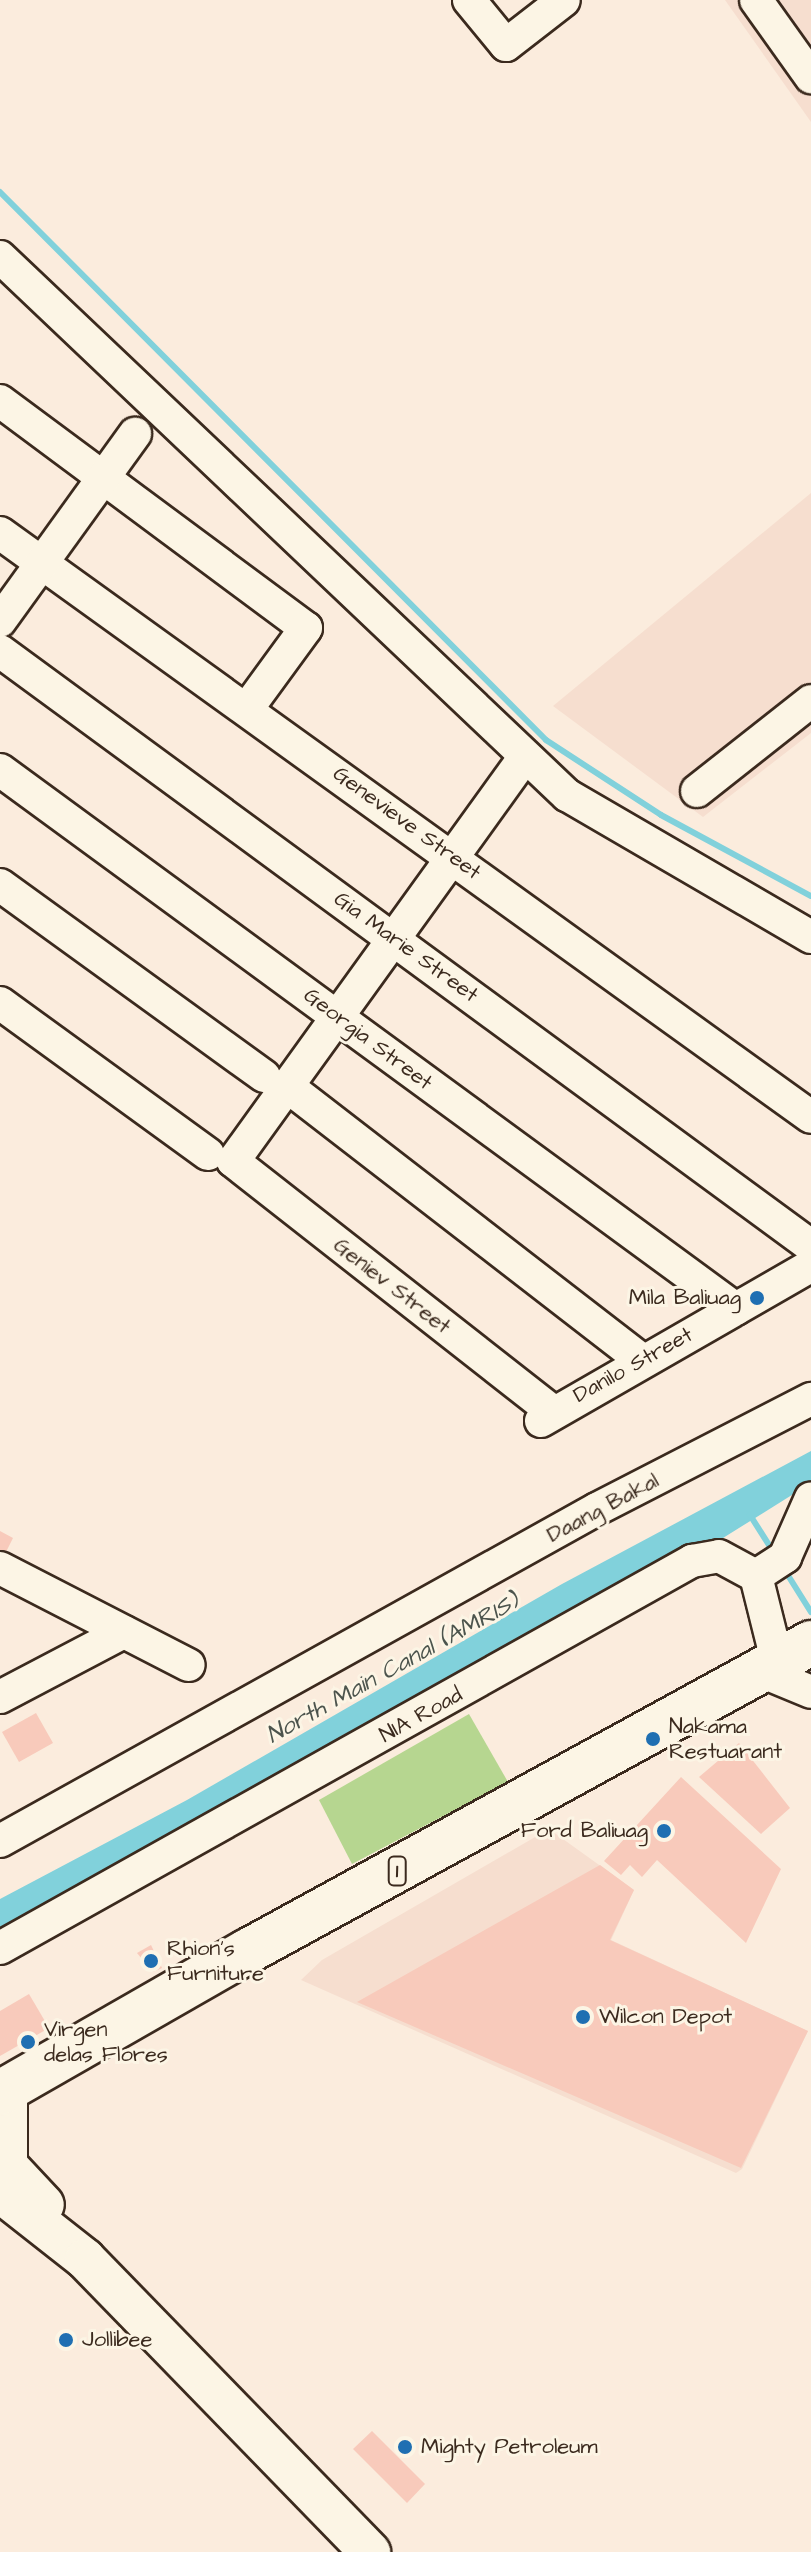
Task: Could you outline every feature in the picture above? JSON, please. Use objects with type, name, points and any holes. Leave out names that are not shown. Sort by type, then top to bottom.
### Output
[{"type":"highway","name":"1","points":[[4,2091],[785,1656]]},
{"type":"main road","points":[[4,2091],[2,2171],[59,2220],[85,2259],[370,2552]]},
{"type":"street","points":[[469,0],[506,45],[564,0]]},
{"type":"street","points":[[756,0],[811,77]]},
{"type":"street","points":[[0,257],[524,758],[567,795],[811,937]]},
{"type":"street","points":[[0,401],[105,475],[306,628],[247,709]]},
{"type":"street","points":[[0,621],[135,434]]},
{"type":"street","name":"Genevieve Street","points":[[0,533],[811,1117]]},
{"type":"street","name":"Gia Marie Street","points":[[0,651],[811,1246]]},
{"type":"street","points":[[697,791],[811,701]]},
{"type":"street","points":[[220,1157],[275,1081],[337,1015],[524,758]]},
{"type":"street","name":"Georgia Street","points":[[0,770],[736,1309]]},
{"type":"street","points":[[0,885],[275,1081],[640,1359]]},
{"type":"street","name":"Geniev Street","points":[[0,1003],[220,1157],[546,1416]]},
{"type":"street","name":"Danilo Street","points":[[546,1416],[640,1359],[811,1266]]},
{"type":"street","name":"Daang Bakal","points":[[0,1841],[597,1509],[811,1399]]},
{"type":"street","points":[[811,1498],[771,1566],[785,1656],[811,1692]]},
{"type":"street","name":"NIA Road","points":[[0,1948],[692,1561],[719,1556],[771,1566]]},
{"type":"street","points":[[0,1568],[189,1665]]},
{"type":"street","points":[[0,1697],[124,1632]]},
{"type":"shaded area","points":[[725,0],[811,0],[811,122]]},
{"type":"shaded area","points":[[811,493],[811,733],[703,817],[553,706]]},
{"type":"shaded area","name":"Wilcon Depot","points":[[549,1829],[634,1890],[611,1940],[808,2031],[742,2169],[736,2173],[301,1980],[322,1960]]},
{"type":"green space","points":[[469,1714],[508,1782],[352,1864],[319,1800]]},
{"type":"water","name":"North Main Canal (AMRIS)","points":[[811,1451],[811,1483],[723,1538],[0,1937],[0,1899],[187,1800],[562,1584]]},
{"type":"building","points":[[0,1531],[13,1538],[4,1556],[0,1554]]},
{"type":"building","points":[[36,1713],[53,1743],[19,1762],[2,1732]]},
{"type":"building","points":[[739,1743],[790,1808],[761,1834],[699,1777]]},
{"type":"building","points":[[681,1777],[781,1869],[746,1943],[657,1860],[642,1877],[630,1865],[621,1875],[604,1861]]},
{"type":"building","name":"Wilcon Depot","points":[[600,1865],[634,1890],[610,1940],[808,2031],[741,2168],[357,2002]]},
{"type":"building","name":"Rhion's Furniture","points":[[151,1945],[162,1968],[153,1972],[137,1953]]},
{"type":"building","points":[[29,1994],[49,2028],[0,2056],[0,2011]]},
{"type":"building","points":[[372,2431],[425,2484],[407,2503],[353,2449]]},
{"type":"waterway","points":[[0,192],[546,740],[661,815],[811,896]]},
{"type":"waterway","points":[[750,1515],[774,1553]]},
{"type":"waterway","points":[[784,1569],[811,1612]]},
{"type":"place","name":"Mila Baliuag","points":[[757,1298]]},
{"type":"place","name":"Nakama Restuarant","points":[[653,1739]]},
{"type":"place","name":"Ford Baliuag","points":[[664,1831]]},
{"type":"place","name":"Rhion's Furniture","points":[[151,1961]]},
{"type":"place","name":"Wilcon Depot","points":[[583,2017]]},
{"type":"place","name":"Virgen delas Flores","points":[[28,2042]]},
{"type":"place","name":"Jollibee","points":[[66,2340]]},
{"type":"place","name":"Mighty Petroleum","points":[[405,2447]]}]
